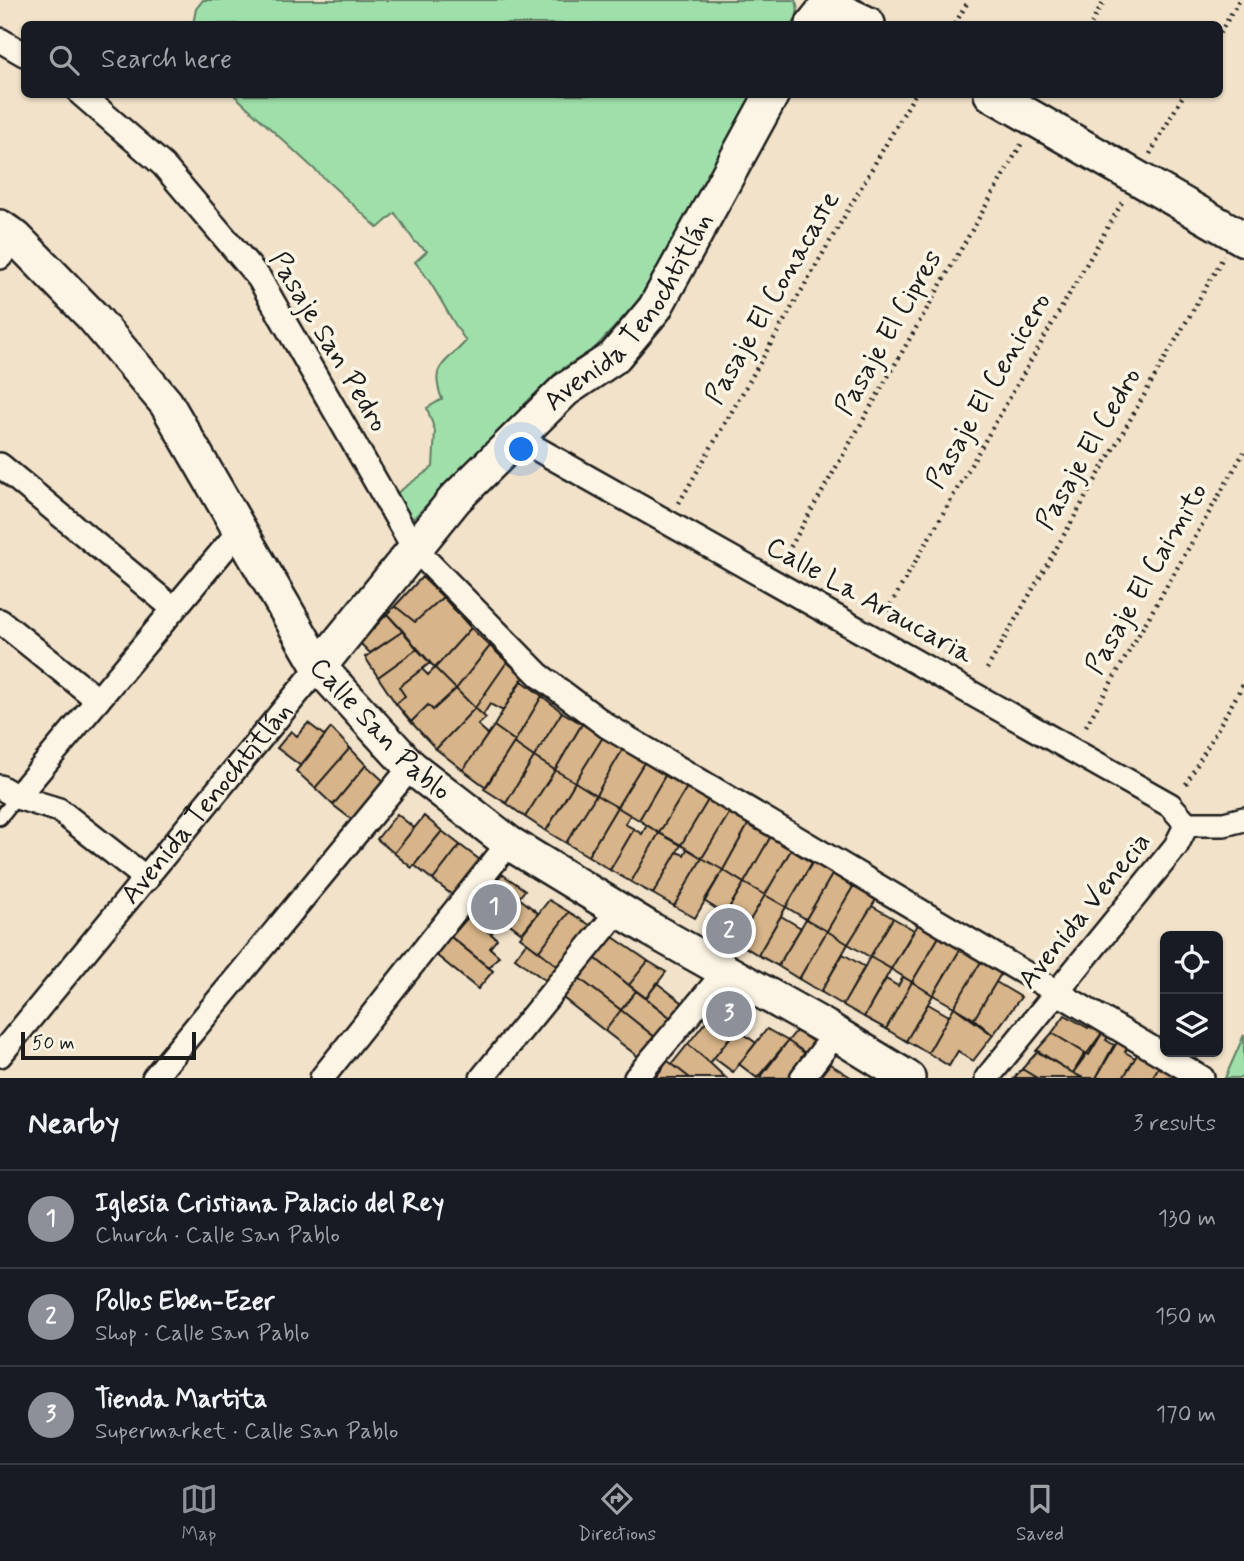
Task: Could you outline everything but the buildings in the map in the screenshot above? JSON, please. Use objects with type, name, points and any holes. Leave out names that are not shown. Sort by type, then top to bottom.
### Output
[{"type":"street","points":[[0,40],[21,52]]},
{"type":"street","name":"Pasaje San Pedro","points":[[86,98],[163,165],[259,278],[414,548],[539,675],[607,726],[1202,1078]]},
{"type":"street","name":"Avenida Tenochtitlán","points":[[0,1055],[147,879],[455,499],[565,390],[614,357],[655,308],[770,98]]},
{"type":"street","points":[[998,98],[1236,244]]},
{"type":"street","name":"Calle San Pablo","points":[[5,240],[93,317],[166,403],[318,667],[411,768],[509,843],[724,972],[836,1033],[908,1078]]},
{"type":"street","name":"Calle La Araucaria","points":[[516,437],[1170,805],[1187,824]]},
{"type":"street","points":[[0,466],[174,609]]},
{"type":"street","points":[[147,879],[59,810],[8,792],[98,700],[240,530]]},
{"type":"street","points":[[0,621],[98,700]]},
{"type":"street","points":[[154,1078],[411,768]]},
{"type":"street","name":"Avenida Venecia","points":[[987,1078],[1176,846],[1187,824],[1224,824],[1244,820]]},
{"type":"street","points":[[322,1078],[509,843]]},
{"type":"street","points":[[482,1078],[619,910]]},
{"type":"street","points":[[636,1078],[724,972]]},
{"type":"street","points":[[802,1078],[836,1033]]},
{"type":"lane","points":[[0,818],[8,792]]},
{"type":"path","points":[[957,21],[969,0]]},
{"type":"path","points":[[1093,21],[1105,0]]},
{"type":"path","points":[[1223,28],[1239,0]]},
{"type":"path","name":"Pasaje El Conacaste","points":[[669,523],[913,98]]},
{"type":"path","points":[[1146,161],[1182,98]]},
{"type":"path","name":"Pasaje El Cipres","points":[[787,553],[1027,135]]},
{"type":"path","name":"Pasaje El Cenicero","points":[[887,611],[1128,192]]},
{"type":"path","name":"Pasaje El Cedro","points":[[987,668],[1236,244]]},
{"type":"path","name":"Pasaje El Caimito","points":[[1086,726],[1244,452]]},
{"type":"path","points":[[1186,784],[1244,683]]},
{"type":"green space","points":[[203,0],[795,0],[798,9],[794,21],[194,21],[196,9]]},
{"type":"green space","points":[[237,98],[752,98],[637,303],[595,348],[557,372],[407,525],[390,498],[433,467],[435,431],[427,408],[442,399],[437,379],[441,366],[466,341],[415,262],[427,251],[415,242],[395,213],[378,228]]},
{"type":"green space","points":[[1244,1035],[1244,1078],[1225,1078]]},
{"type":"place","name":"Iglesia Cristiana Palacio del Rey","points":[[494,907]]},
{"type":"place","name":"Pollos Eben-Ezer","points":[[729,931]]},
{"type":"place","name":"Tienda Martita","points":[[729,1014]]}]
